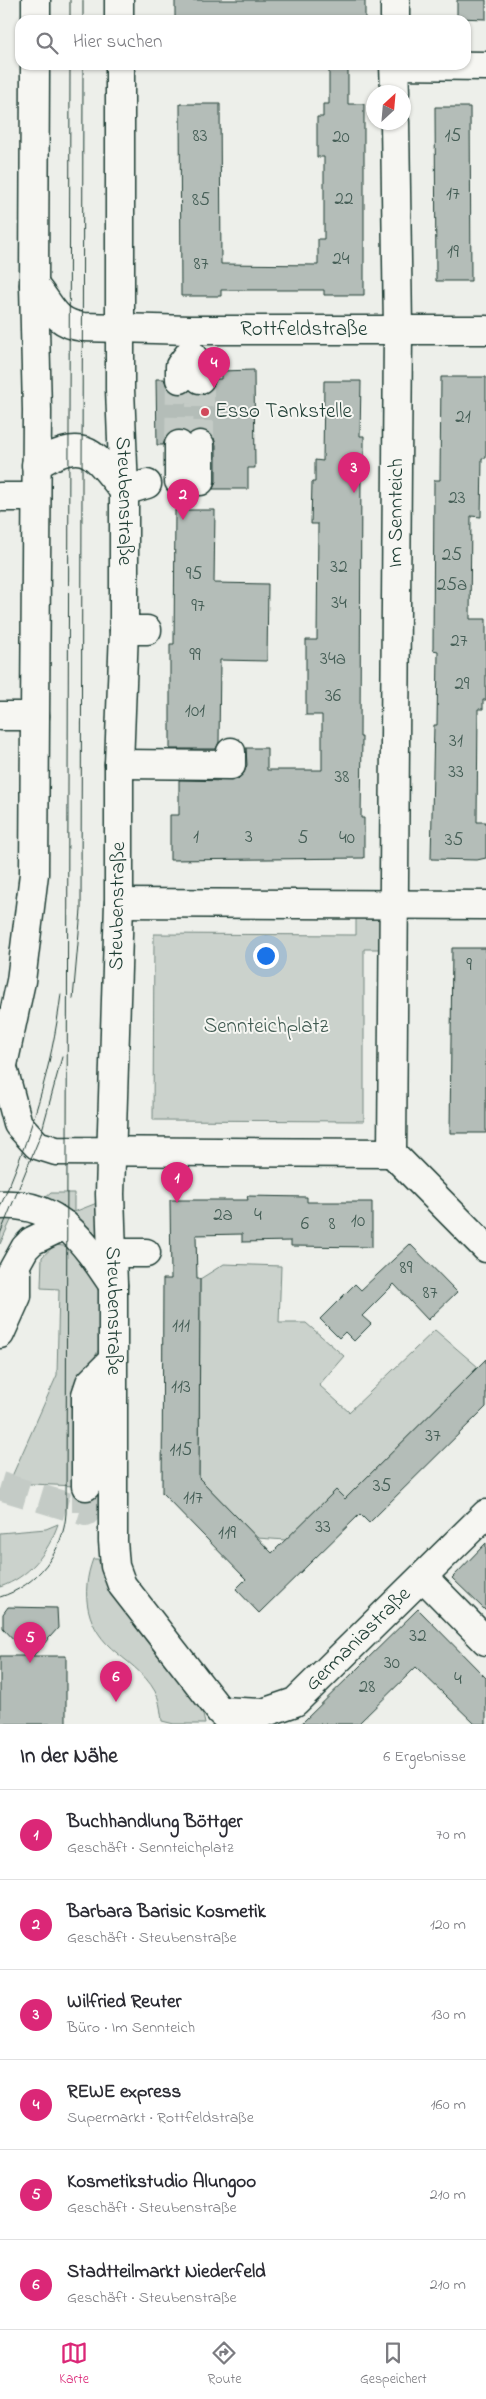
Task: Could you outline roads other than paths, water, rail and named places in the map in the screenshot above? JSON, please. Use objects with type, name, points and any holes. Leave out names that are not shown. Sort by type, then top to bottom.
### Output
[{"type":"street","points":[[36,0],[36,15]]},
{"type":"street","points":[[119,0],[119,15]]},
{"type":"street","points":[[395,0],[395,15]]},
{"type":"street","points":[[471,66],[486,66]]},
{"type":"street","points":[[35,70],[34,285],[37,411],[34,874],[21,981],[2,1073],[12,1099],[15,1117],[23,1131],[32,1141],[43,1148],[62,1152],[392,1153],[486,1248]]},
{"type":"street","name":"Steubenstraße","points":[[120,70],[120,390],[136,487],[136,630],[119,764],[119,903],[110,1152],[113,1285],[112,1541],[115,1566],[128,1594],[224,1720]]},
{"type":"street","points":[[394,70],[395,85]]},
{"type":"street","name":"Im Sennteich","points":[[394,904],[398,329],[395,130]]},
{"type":"street","name":"Rottfeldstraße","points":[[34,285],[56,317],[69,325],[121,328],[190,341],[398,329],[486,330]]},
{"type":"street","points":[[190,341],[180,366],[190,379]]},
{"type":"street","points":[[189,445],[189,481]]},
{"type":"street","points":[[36,465],[54,454],[82,449],[95,456],[136,487]]},
{"type":"street","points":[[0,497],[36,497]]},
{"type":"street","points":[[0,716],[35,716]]},
{"type":"street","points":[[119,764],[231,765],[231,752]]},
{"type":"street","points":[[119,903],[486,904]]},
{"type":"street","points":[[392,1153],[394,904]]},
{"type":"street","points":[[0,1204],[32,1207],[65,1225],[83,1241],[113,1285]]},
{"type":"street","points":[[0,1293],[25,1248],[32,1241],[65,1225]]},
{"type":"street","points":[[112,1253],[146,1252]]},
{"type":"street","points":[[0,1334],[19,1289],[16,1262]]},
{"type":"street","points":[[86,1486],[86,1395],[90,1383],[112,1361]]},
{"type":"street","name":"Germaniastraße","points":[[224,1720],[263,1713],[295,1702],[486,1514]]},
{"type":"street","points":[[422,1576],[486,1641]]},
{"type":"tunnel","points":[[179,445],[180,379]]},
{"type":"tunnel","points":[[200,379],[200,445]]},
{"type":"tunnel","points":[[0,1486],[86,1512],[86,1486]]},
{"type":"tram line","points":[[70,0],[70,15]]},
{"type":"tram line","points":[[83,0],[83,15]]},
{"type":"tram line","points":[[0,1597],[26,1585],[46,1565],[60,1541],[66,1513],[70,70]]},
{"type":"tram line","points":[[73,999],[81,910],[83,70]]},
{"type":"tram line","points":[[0,1207],[21,1155],[46,1076],[61,994]]},
{"type":"tram line","points":[[0,1234],[41,1134],[62,1057]]},
{"type":"place","name":"REWE express","points":[[214,388]]},
{"type":"place","name":"Esso Tankstelle","points":[[205,412]]},
{"type":"place","name":"Wilfried Reuter","points":[[354,493]]},
{"type":"place","name":"Barbara Barisic Kosmetik","points":[[183,520]]},
{"type":"place","name":"Buchhandlung Böttger","points":[[177,1203]]},
{"type":"place","name":"Kosmetikstudio Alungoo","points":[[30,1663]]},
{"type":"place","name":"Stadtteilmarkt Niederfeld","points":[[116,1702]]},
{"type":"park label","name":"Sennteichplatz","points":[[266,1027]]}]
